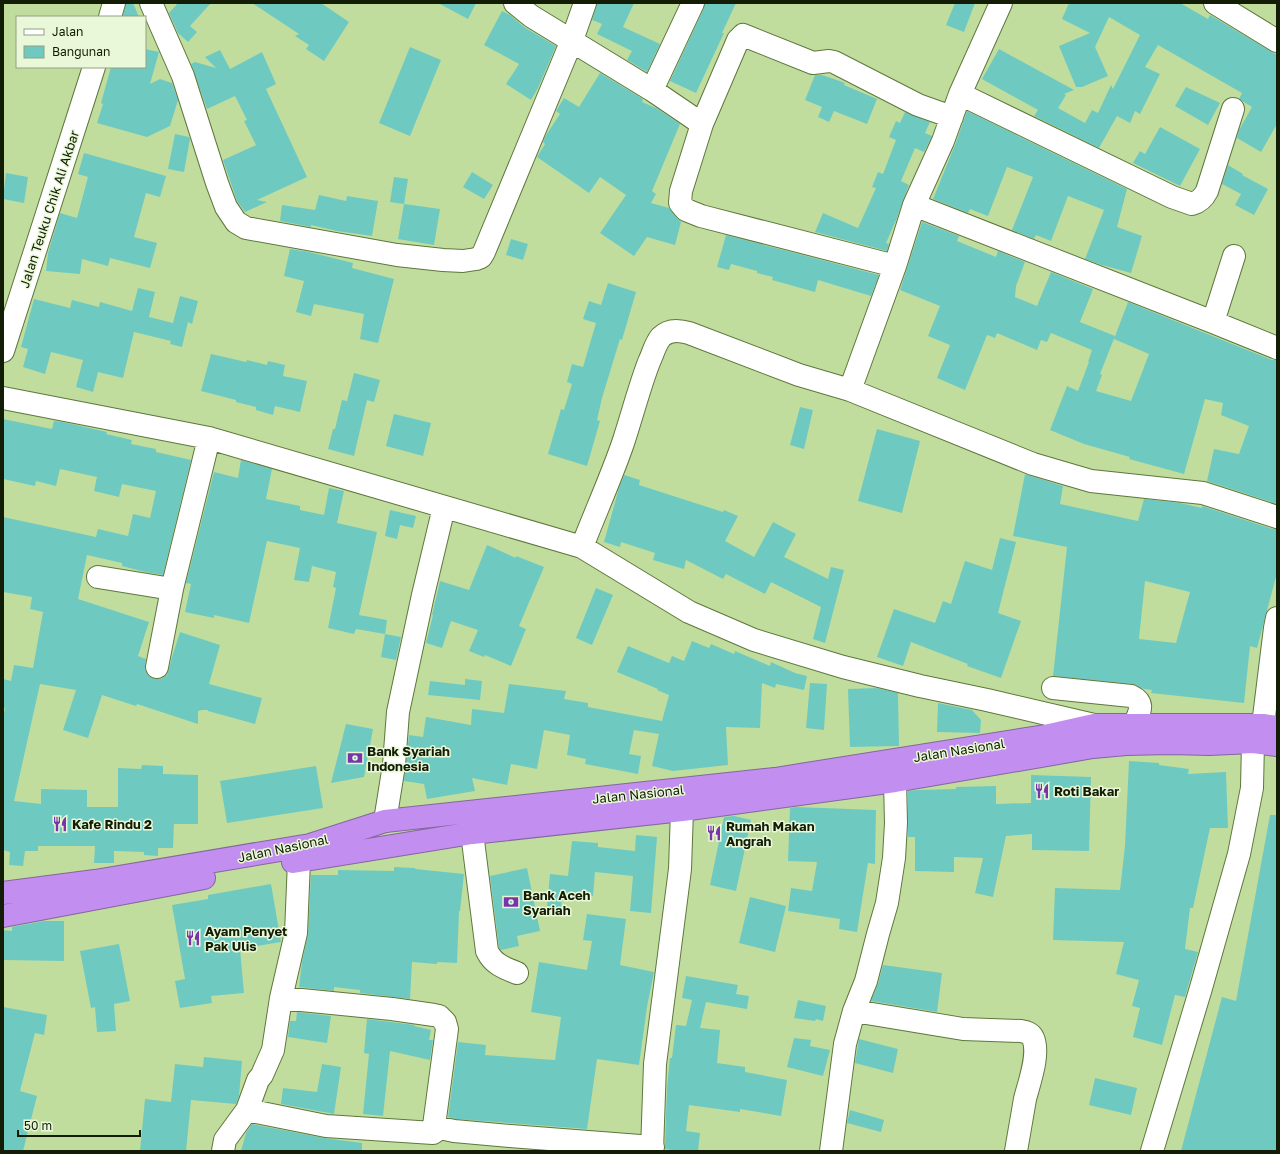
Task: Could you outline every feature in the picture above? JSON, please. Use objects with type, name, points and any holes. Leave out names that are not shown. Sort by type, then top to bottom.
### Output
[{"type":"highway","name":"Jalan Nasional","points":[[3,893],[95,881],[310,845],[385,821],[775,779],[1045,736],[1094,725],[1135,724],[1264,731],[1277,745]]},
{"type":"highway","name":"Jalan Nasional","points":[[3,916],[299,861],[464,834],[682,810],[895,781],[1092,747],[1264,731]]},
{"type":"highway","points":[[454,813],[464,834]]},
{"type":"street","points":[[110,16],[114,3]]},
{"type":"street","points":[[151,3],[183,76],[226,207],[236,222],[246,228],[255,230],[397,255],[463,261],[476,260],[481,257],[484,252],[572,40],[585,3]]},
{"type":"street","points":[[515,3],[531,16],[652,90],[702,124]]},
{"type":"street","points":[[652,90],[693,3]]},
{"type":"street","points":[[850,390],[895,266],[914,205],[943,141],[960,94],[1001,3]]},
{"type":"street","points":[[1215,3],[1277,41]]},
{"type":"street","points":[[895,266],[700,216],[686,210],[680,203],[681,191],[702,124],[738,40],[743,35],[813,63],[829,61],[834,62],[918,105],[952,117]]},
{"type":"street","name":"Jalan Teuku Chik Ali Akbar","points":[[3,352],[94,68]]},
{"type":"street","points":[[960,94],[1172,197],[1192,204],[1200,200],[1207,191],[1233,109]]},
{"type":"street","points":[[914,205],[1277,348]]},
{"type":"street","points":[[1213,322],[1234,256]]},
{"type":"street","points":[[582,547],[623,444],[643,378],[654,349],[658,341],[667,333],[680,330],[799,375],[850,390],[1033,464],[1091,481],[1203,493],[1277,517]]},
{"type":"street","points":[[3,398],[209,438],[582,547],[689,612],[754,640],[843,667],[1094,725]]},
{"type":"street","points":[[157,668],[172,589],[209,438]]},
{"type":"street","points":[[385,821],[394,765],[398,712],[423,595],[444,507]]},
{"type":"street","points":[[98,577],[172,589]]},
{"type":"street","points":[[1152,1151],[1201,988],[1239,854],[1264,731],[1277,618]]},
{"type":"street","points":[[1053,688],[1131,696],[1139,700],[1141,705],[1135,724]]},
{"type":"street","points":[[831,1151],[845,1044],[854,1011],[866,981],[886,903],[894,858],[896,823],[895,781]]},
{"type":"street","points":[[247,1110],[326,1126],[436,1138],[454,1131],[653,1149],[655,1064],[680,869],[682,810]]},
{"type":"street","points":[[464,834],[487,951],[490,957],[498,965],[517,973]]},
{"type":"street","points":[[223,1151],[225,1140],[247,1110],[258,1080],[274,1050],[281,998],[296,933],[299,861]]},
{"type":"street","points":[[281,998],[392,1009],[434,1015],[443,1019],[447,1029],[436,1138]]},
{"type":"street","points":[[854,1011],[963,1029],[1021,1031],[1031,1035],[1033,1037],[1035,1047],[1034,1065],[1025,1098],[1016,1151]]},
{"type":"building","points":[[126,3],[133,3],[139,16],[123,16]]},
{"type":"building","points":[[178,3],[211,3],[190,26],[197,32],[188,42],[178,33],[169,13]]},
{"type":"building","points":[[252,3],[321,3],[349,22],[324,61],[306,49],[309,45],[295,36],[299,34]]},
{"type":"building","points":[[438,3],[476,3],[468,19]]},
{"type":"building","points":[[597,3],[634,3],[623,27],[660,44],[647,72],[627,60],[632,51],[597,34],[602,24],[592,20]]},
{"type":"building","points":[[705,3],[736,3],[722,33],[724,33],[696,93],[670,81]]},
{"type":"building","points":[[955,3],[975,3],[964,32],[946,25]]},
{"type":"building","points":[[1069,3],[1180,3],[1208,19],[1210,15],[1277,55],[1277,124],[1261,152],[1237,138],[1239,130],[1252,107],[1239,99],[1242,93],[1158,45],[1145,67],[1160,74],[1140,114],[1135,111],[1130,123],[1117,116],[1099,148],[1034,116],[1038,110],[982,79],[999,49],[1074,90],[1064,94],[1066,95],[1058,108],[1085,123],[1092,110],[1098,113],[1111,85],[1113,89],[1140,35],[1109,17],[1095,47],[1108,76],[1082,87],[1076,87],[1059,46],[1090,33],[1062,19]]},
{"type":"building","points":[[502,11],[510,15],[524,27],[556,46],[538,88],[531,100],[506,84],[519,64],[484,45]]},
{"type":"building","points":[[410,47],[441,60],[410,136],[379,123]]},
{"type":"building","points":[[146,49],[159,52],[150,84],[160,79],[172,83],[178,100],[170,126],[147,137],[97,123],[103,104],[101,103],[111,68],[146,68]]},
{"type":"building","points":[[220,50],[230,69],[262,52],[276,84],[266,89],[307,177],[257,200],[267,202],[245,212],[237,201],[223,160],[256,145],[244,121],[247,120],[235,96],[207,109],[191,64],[195,62],[216,68],[205,57]]},
{"type":"building","points":[[600,73],[643,99],[642,102],[656,108],[680,124],[652,191],[656,194],[651,203],[669,208],[681,222],[675,245],[647,237],[634,256],[600,233],[626,195],[600,177],[589,193],[537,157],[545,144],[543,142],[546,135],[560,114],[556,111],[564,98],[579,107]]},
{"type":"building","points":[[815,75],[822,75],[845,83],[844,85],[877,99],[867,124],[834,111],[829,122],[818,117],[822,107],[805,100]]},
{"type":"building","points":[[1186,87],[1220,103],[1208,125],[1175,106]]},
{"type":"building","points":[[967,111],[1127,189],[1117,227],[1142,236],[1131,273],[1085,259],[1104,210],[1068,196],[1051,241],[1036,235],[1034,239],[1012,230],[1033,177],[1007,167],[988,216],[970,209],[968,213],[933,199]]},
{"type":"building","points":[[905,112],[930,122],[925,133],[932,136],[924,152],[915,148],[901,181],[909,185],[886,243],[889,244],[887,251],[815,232],[823,213],[858,228],[876,188],[872,187],[878,172],[883,174],[896,140],[889,137],[896,121],[900,123]]},
{"type":"building","points":[[1160,127],[1200,149],[1180,186],[1133,163],[1140,151],[1145,154]]},
{"type":"building","points":[[175,134],[189,137],[190,139],[184,172],[168,169]]},
{"type":"building","points":[[84,153],[166,176],[160,197],[146,193],[134,237],[157,243],[150,268],[110,258],[108,266],[82,259],[80,274],[46,271],[48,253],[60,213],[77,218],[88,177],[78,174]]},
{"type":"building","points":[[1228,165],[1243,174],[1242,175],[1268,189],[1254,215],[1235,205],[1241,194],[1222,184]]},
{"type":"building","points":[[472,172],[493,185],[484,199],[463,187]]},
{"type":"building","points":[[6,173],[28,177],[24,203],[3,199]]},
{"type":"building","points":[[394,177],[408,179],[404,204],[390,202]]},
{"type":"building","points":[[319,195],[346,201],[347,196],[378,201],[372,236],[280,221],[282,205],[315,210]]},
{"type":"building","points":[[404,204],[440,209],[434,245],[398,239]]},
{"type":"building","points":[[922,222],[959,236],[957,241],[996,257],[998,251],[1025,262],[1016,286],[1015,297],[1037,306],[1051,272],[1093,289],[1080,322],[1115,336],[1100,374],[1102,375],[1096,391],[1131,401],[1149,354],[1114,339],[1128,302],[1272,360],[1277,360],[1277,504],[1207,481],[1214,449],[1239,454],[1249,426],[1221,415],[1223,403],[1205,399],[1184,474],[1129,459],[1130,457],[1084,444],[1050,430],[1067,386],[1078,391],[1092,350],[1051,333],[1047,342],[1041,340],[1037,350],[997,333],[995,338],[987,335],[965,390],[937,378],[950,345],[928,336],[940,306],[900,290]]},
{"type":"building","points":[[726,235],[879,275],[871,296],[818,280],[815,292],[772,280],[773,277],[731,264],[729,270],[717,267]]},
{"type":"building","points":[[511,239],[528,244],[523,260],[506,255]]},
{"type":"building","points":[[290,249],[353,263],[352,268],[394,279],[378,343],[360,339],[364,314],[314,304],[311,316],[296,312],[304,281],[284,276]]},
{"type":"building","points":[[608,283],[636,292],[622,340],[620,339],[602,398],[597,420],[600,421],[587,466],[548,454],[561,409],[564,410],[572,384],[567,382],[572,364],[583,367],[596,323],[583,319],[589,301],[601,305]]},
{"type":"building","points":[[138,288],[155,292],[149,317],[173,323],[180,296],[198,301],[192,324],[188,322],[182,347],[170,344],[171,341],[134,332],[123,378],[98,372],[93,392],[76,387],[83,360],[51,352],[45,374],[23,367],[28,349],[21,347],[34,299],[70,308],[72,300],[99,307],[100,302],[132,311]]},
{"type":"building","points":[[211,354],[246,362],[247,360],[267,365],[268,361],[285,365],[283,376],[307,381],[300,412],[275,406],[273,415],[256,410],[256,407],[236,402],[236,400],[201,391]]},
{"type":"building","points":[[354,373],[380,380],[374,402],[367,400],[354,456],[328,449],[333,429],[335,429],[342,400],[347,401]]},
{"type":"building","points":[[800,407],[813,410],[804,449],[790,445]]},
{"type":"building","points":[[394,414],[431,423],[423,456],[386,446]]},
{"type":"building","points":[[3,419],[52,429],[54,421],[63,422],[107,432],[106,434],[132,440],[131,444],[156,449],[156,452],[191,460],[163,575],[122,566],[122,563],[87,555],[78,599],[149,622],[138,656],[146,659],[145,671],[154,679],[161,679],[167,675],[180,632],[220,645],[209,684],[262,698],[255,724],[208,710],[202,710],[198,711],[198,724],[137,704],[136,706],[102,695],[88,738],[63,730],[76,690],[40,684],[14,801],[41,804],[41,789],[87,790],[87,807],[118,807],[118,768],[141,769],[142,765],[163,766],[163,774],[198,775],[198,824],[174,824],[173,848],[158,848],[158,856],[144,855],[144,852],[114,851],[114,863],[94,863],[95,846],[38,846],[38,851],[25,851],[23,866],[9,865],[10,852],[3,850],[3,719],[5,708],[3,708],[3,679],[11,681],[14,665],[33,668],[43,612],[30,609],[32,597],[3,592],[3,517],[96,537],[98,529],[128,536],[133,514],[150,518],[156,491],[122,484],[119,497],[94,491],[97,477],[60,469],[56,486],[36,481],[35,486],[3,479]]},
{"type":"building","points":[[877,429],[920,441],[902,513],[858,501]]},
{"type":"building","points":[[241,460],[272,469],[266,499],[300,506],[300,510],[324,515],[329,488],[344,491],[337,523],[377,532],[359,615],[387,620],[385,634],[356,629],[354,634],[328,628],[336,588],[333,587],[336,572],[312,566],[309,582],[294,580],[300,548],[267,541],[249,623],[214,615],[214,618],[185,612],[191,584],[186,583],[214,472],[238,478]]},
{"type":"building","points":[[1025,474],[1063,486],[1060,504],[1138,521],[1144,499],[1180,503],[1202,508],[1202,506],[1277,529],[1277,573],[1257,648],[1250,646],[1244,703],[1151,693],[1152,690],[1144,689],[1132,684],[1053,676],[1067,547],[1013,536]],"holes":[[[1145,581],[1190,592],[1176,643],[1139,639]]]},
{"type":"building","points":[[624,475],[640,480],[639,485],[723,512],[724,510],[738,516],[725,541],[754,557],[773,522],[796,534],[784,557],[828,579],[831,567],[844,570],[825,643],[813,639],[821,607],[771,582],[765,594],[726,574],[723,579],[686,560],[684,569],[653,560],[655,553],[621,542],[620,547],[604,542]]},
{"type":"building","points":[[390,510],[416,516],[413,528],[400,525],[397,539],[385,536]]},
{"type":"building","points":[[1000,538],[1016,542],[998,613],[1021,621],[1001,678],[967,666],[968,664],[911,642],[903,666],[877,657],[894,609],[935,623],[943,601],[951,604],[965,561],[992,570]]},
{"type":"building","points":[[487,545],[516,558],[516,556],[544,567],[519,626],[526,629],[511,666],[485,655],[484,657],[469,651],[478,630],[451,621],[442,648],[426,643],[440,581],[469,590]]},
{"type":"building","points":[[596,588],[613,595],[592,645],[576,638]]},
{"type":"building","points":[[385,634],[401,637],[396,660],[381,657]]},
{"type":"building","points":[[692,641],[709,648],[711,644],[734,654],[735,651],[770,666],[771,662],[795,673],[807,676],[804,690],[776,684],[775,688],[762,683],[760,728],[726,727],[728,765],[673,771],[652,766],[659,734],[634,730],[629,754],[641,756],[638,774],[585,764],[586,759],[567,755],[570,735],[544,730],[537,769],[511,764],[507,785],[472,778],[475,791],[427,799],[424,784],[404,781],[409,735],[423,737],[426,717],[471,725],[472,709],[504,713],[509,684],[566,691],[564,699],[588,703],[588,707],[662,721],[669,695],[617,672],[628,646],[669,663],[672,656],[684,661]]},
{"type":"building","points":[[465,679],[482,681],[480,700],[428,695],[430,681],[465,685]]},
{"type":"building","points":[[810,683],[827,684],[824,730],[806,728]]},
{"type":"building","points":[[877,688],[898,693],[899,746],[850,747],[848,689]]},
{"type":"building","points":[[938,703],[972,710],[981,720],[980,733],[937,732]]},
{"type":"building","points":[[346,724],[373,729],[364,777],[331,783]]},
{"type":"building","points":[[1129,761],[1159,763],[1159,765],[1189,769],[1188,774],[1226,772],[1228,828],[1210,828],[1193,908],[1190,908],[1185,949],[1198,952],[1185,997],[1175,995],[1162,1045],[1133,1037],[1140,1008],[1132,1006],[1139,980],[1116,974],[1124,942],[1053,940],[1055,888],[1120,890],[1125,846]]},
{"type":"building","points":[[316,766],[323,808],[227,823],[220,781]]},
{"type":"building","points":[[1031,775],[1091,777],[1089,851],[1032,850],[1032,834],[1006,836],[993,897],[975,893],[983,858],[954,857],[954,872],[915,871],[915,837],[908,837],[908,791],[956,789],[956,787],[996,786],[996,804],[1031,803]]},
{"type":"building","points":[[790,808],[876,810],[875,864],[868,863],[857,932],[839,929],[840,919],[788,911],[791,888],[812,891],[817,862],[788,861]]},
{"type":"building","points":[[1270,815],[1277,815],[1277,1151],[1181,1151],[1222,997],[1236,1001]]},
{"type":"building","points":[[734,816],[751,820],[736,891],[710,885],[724,817]]},
{"type":"building","points":[[636,835],[657,837],[651,913],[630,911],[633,876],[595,872],[593,896],[562,893],[561,908],[547,906],[550,874],[568,876],[572,841],[598,843],[598,847],[635,851]]},
{"type":"building","points":[[394,867],[464,874],[459,911],[457,963],[437,962],[437,964],[412,962],[410,999],[360,993],[360,990],[334,987],[334,991],[299,987],[302,962],[308,934],[311,875],[338,875],[338,870],[394,871]]},
{"type":"building","points":[[527,868],[540,931],[517,936],[519,946],[501,950],[499,947],[490,876]]},
{"type":"building","points":[[271,884],[281,942],[240,949],[244,993],[211,996],[212,1003],[180,1008],[175,981],[185,979],[172,905],[208,899],[208,895]]},
{"type":"building","points":[[750,897],[786,906],[775,952],[739,943]]},
{"type":"building","points":[[587,914],[626,919],[620,965],[654,972],[647,1007],[639,1065],[597,1059],[587,1129],[456,1119],[448,1117],[458,1042],[486,1045],[485,1055],[555,1060],[561,1017],[531,1012],[539,962],[587,970],[592,941],[583,940]]},
{"type":"building","points":[[44,921],[64,921],[64,961],[3,960],[3,930],[12,931],[12,927]]},
{"type":"building","points":[[119,944],[130,1001],[114,1004],[116,1031],[97,1032],[95,1007],[91,1008],[80,951]]},
{"type":"building","points":[[883,965],[942,973],[937,1012],[871,1001],[878,984]]},
{"type":"building","points":[[686,976],[738,985],[736,994],[749,996],[747,1009],[706,1002],[700,1028],[720,1030],[717,1063],[745,1067],[745,1072],[787,1080],[781,1116],[740,1109],[740,1112],[689,1105],[686,1131],[700,1133],[698,1151],[665,1149],[667,1088],[670,1058],[672,1058],[676,1025],[686,1026],[692,1000],[682,998]]},
{"type":"building","points":[[798,1000],[826,1006],[823,1021],[816,1019],[815,1021],[794,1018]]},
{"type":"building","points":[[3,1007],[47,1015],[44,1035],[35,1033],[20,1091],[37,1096],[23,1151],[3,1151]]},
{"type":"building","points":[[297,1012],[331,1016],[327,1043],[288,1037],[290,1021],[296,1021]]},
{"type":"building","points":[[367,1019],[415,1025],[414,1026],[431,1030],[429,1040],[433,1040],[430,1060],[390,1051],[383,1116],[363,1114],[369,1054],[364,1053]]},
{"type":"building","points":[[794,1038],[811,1040],[810,1046],[830,1050],[823,1076],[787,1067]]},
{"type":"building","points":[[859,1039],[898,1049],[893,1073],[855,1063]]},
{"type":"building","points":[[204,1057],[242,1061],[239,1096],[236,1104],[191,1100],[186,1151],[140,1151],[145,1099],[171,1102],[175,1064],[203,1067]]},
{"type":"building","points":[[322,1064],[341,1067],[334,1114],[281,1104],[283,1088],[317,1092]]},
{"type":"building","points":[[1095,1078],[1137,1088],[1131,1115],[1089,1105]]},
{"type":"building","points":[[850,1110],[884,1120],[881,1132],[847,1123]]},
{"type":"building","points":[[252,1124],[324,1138],[362,1143],[362,1151],[241,1151],[246,1133]]},
{"type":"place","name":"Bank Syariah Indonesia","points":[[355,758]]},
{"type":"place","name":"Roti Bakar","points":[[1042,791]]},
{"type":"place","name":"Kafe Rindu 2","points":[[60,824]]},
{"type":"place","name":"Rumah Makan Angrah","points":[[714,833]]},
{"type":"place","name":"Bank Aceh Syariah","points":[[511,902]]},
{"type":"place","name":"Ayam Penyet Pak Ulis","points":[[193,938]]}]
